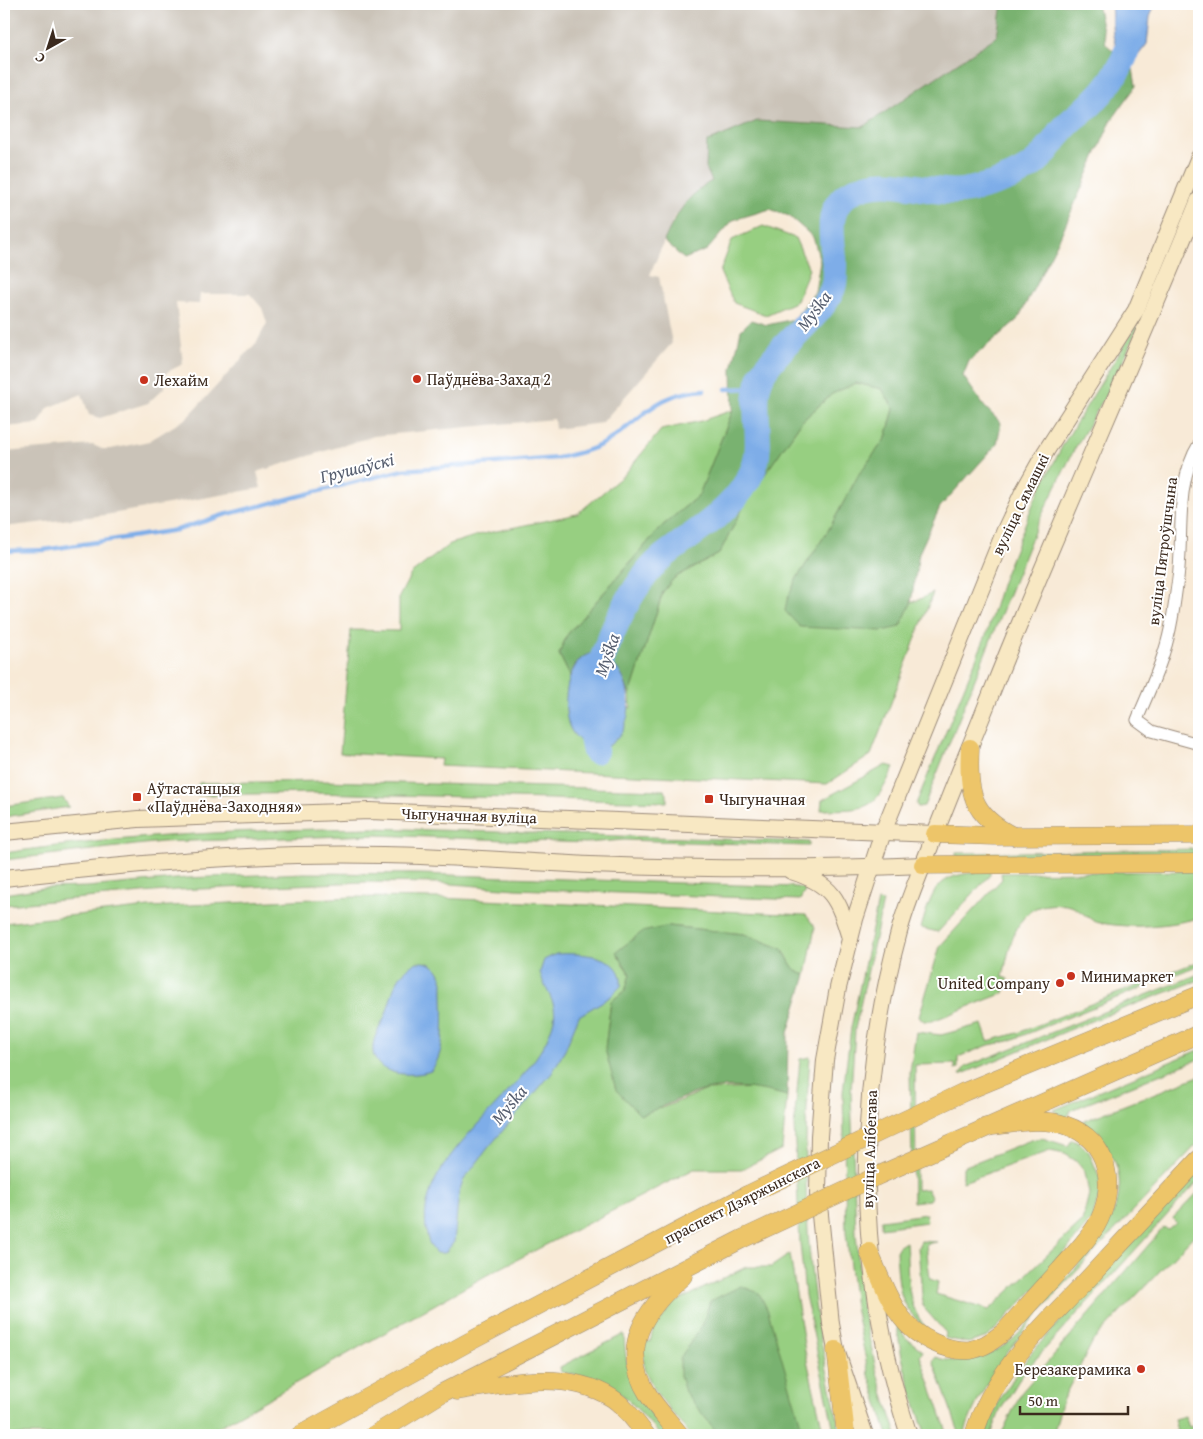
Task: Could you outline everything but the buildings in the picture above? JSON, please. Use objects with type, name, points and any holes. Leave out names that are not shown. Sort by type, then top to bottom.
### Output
[{"type":"main road","name":"вуліца Сямашкі","points":[[873,867],[884,832],[1022,494],[1046,451],[1136,310],[1199,157]]},
{"type":"main road","points":[[923,865],[1084,467],[1149,322],[1199,200]]},
{"type":"main road","points":[[970,748],[970,789],[976,806],[995,826],[1014,836]]},
{"type":"main road","name":"Чыгуначная вуліца","points":[[4,832],[138,819],[370,811],[935,834]]},
{"type":"main road","points":[[935,834],[1014,836],[1199,835]]},
{"type":"main road","points":[[4,878],[89,868],[262,856],[382,855],[592,865],[777,867],[1199,863]]},
{"type":"main road","name":"вуліца Алібегава","points":[[909,1435],[893,1389],[880,1327],[869,1252],[869,1110],[874,1054],[899,930],[923,865]]},
{"type":"main road","points":[[777,867],[809,877],[834,894],[840,905],[850,940]]},
{"type":"main road","points":[[846,1435],[831,1324],[818,1195],[819,1136],[825,1060],[838,988],[850,940],[873,867]]},
{"type":"main road","name":"праспект Дзяржынскага","points":[[300,1435],[465,1344],[747,1195],[964,1092],[1199,995]]},
{"type":"main road","points":[[374,1435],[442,1393],[742,1239],[986,1127],[1199,1034]]},
{"type":"main road","points":[[869,1252],[895,1308],[903,1320],[925,1338],[953,1348],[969,1350],[991,1342],[1004,1332],[1096,1226],[1107,1197],[1109,1183],[1106,1167],[1100,1152],[1090,1141],[1067,1126],[1029,1122],[986,1127]]},
{"type":"main road","points":[[974,1435],[983,1407],[1026,1345],[1199,1159]]},
{"type":"main road","points":[[680,1435],[648,1395],[637,1363],[635,1344],[639,1329],[651,1307],[701,1259]]},
{"type":"main road","points":[[836,1350],[865,1435]]},
{"type":"main road","points":[[442,1393],[526,1379],[579,1386],[598,1391],[613,1399],[646,1435]]},
{"type":"street","name":"вуліца Пятроўшчына","points":[[1199,444],[1193,453],[1182,496],[1178,584],[1164,654],[1137,720],[1152,731],[1199,744]]},
{"type":"shaded area","points":[[4,4],[1002,4],[997,36],[863,127],[757,121],[706,168],[712,181],[674,217],[650,275],[659,277],[672,343],[602,423],[555,429],[554,419],[374,436],[257,472],[261,488],[105,515],[4,527],[4,452],[93,445],[102,449],[111,449],[149,441],[187,418],[257,342],[267,323],[262,308],[250,294],[200,294],[199,304],[176,303],[183,364],[167,372],[164,388],[148,403],[100,418],[89,415],[82,394],[48,408],[39,424],[4,427]]},
{"type":"green space","points":[[1002,4],[1097,4],[1106,44],[1133,69],[1136,86],[1111,121],[1060,237],[1018,319],[969,361],[963,376],[984,406],[1001,423],[997,444],[940,507],[919,553],[911,603],[900,627],[882,631],[800,627],[785,611],[787,600],[797,578],[829,529],[859,474],[886,438],[894,409],[882,389],[856,383],[832,394],[802,421],[747,500],[719,554],[674,578],[663,592],[630,695],[625,683],[597,655],[587,656],[580,660],[570,676],[559,654],[567,635],[661,527],[699,495],[733,410],[732,369],[741,330],[751,320],[767,325],[794,319],[815,292],[820,261],[813,237],[789,216],[770,209],[733,220],[707,250],[684,259],[664,241],[672,223],[683,206],[696,192],[712,181],[706,168],[707,142],[757,121],[863,127],[997,36]]},
{"type":"green space","points":[[763,226],[795,238],[809,269],[797,301],[766,315],[734,303],[720,272],[732,240]]},
{"type":"green space","points":[[1135,327],[1138,327],[1114,381],[1074,450],[1036,527],[924,806],[918,807],[916,804],[986,635],[1002,582],[1035,499],[1064,443]]},
{"type":"green space","points":[[856,383],[882,389],[894,409],[886,438],[859,474],[829,529],[797,578],[787,600],[900,627],[911,603],[933,593],[871,755],[827,784],[440,766],[441,759],[340,753],[351,630],[399,631],[399,597],[411,574],[450,544],[478,535],[577,514],[624,475],[661,430],[701,421],[733,410],[699,495],[661,527],[567,635],[559,654],[570,676],[568,687],[631,708],[630,695],[663,592],[674,578],[719,554],[747,500],[802,421],[832,394]]},
{"type":"green space","points":[[886,765],[894,767],[880,793],[868,805],[860,808],[821,810],[822,800]]},
{"type":"green space","points":[[323,781],[664,790],[667,794],[667,802],[314,793],[196,795],[195,789],[199,783]]},
{"type":"green space","points":[[63,798],[69,807],[4,817],[4,806]]},
{"type":"green space","points":[[373,828],[809,842],[809,846],[624,840],[586,843],[375,835],[162,842],[4,860],[4,853],[188,834]]},
{"type":"green space","points":[[1199,849],[1199,855],[956,857],[956,853]]},
{"type":"green space","points":[[990,871],[990,875],[938,932],[921,928],[931,899],[942,883],[960,875]]},
{"type":"green space","points":[[1199,871],[1199,918],[1162,925],[1126,926],[1097,922],[1068,905],[1054,904],[1037,908],[1028,913],[1015,932],[1003,977],[1008,979],[1004,993],[932,1021],[924,1021],[919,1017],[940,946],[1002,879],[1001,873]]},
{"type":"green space","points":[[304,873],[421,874],[796,887],[806,889],[800,900],[516,889],[440,883],[364,882],[177,890],[4,905],[4,894],[43,888],[87,887],[187,878]]},
{"type":"green space","points":[[354,897],[439,898],[806,915],[815,927],[806,975],[794,968],[783,949],[744,934],[669,926],[622,963],[630,974],[626,991],[611,1001],[605,1049],[662,1108],[707,1090],[759,1088],[787,1096],[782,1149],[742,1169],[694,1169],[487,1275],[204,1435],[4,1435],[4,923],[149,907]]},
{"type":"green space","points":[[878,901],[883,902],[855,1029],[851,1092],[856,1233],[862,1306],[877,1373],[897,1435],[888,1435],[869,1375],[855,1307],[846,1233],[843,1092],[851,1028]]},
{"type":"green space","points":[[669,926],[744,934],[783,949],[794,968],[806,975],[788,1033],[787,1096],[747,1088],[716,1088],[690,1095],[640,1115],[616,1090],[605,1049],[611,1001],[625,991],[630,974],[616,952],[642,932]]},
{"type":"green space","points":[[1199,961],[1199,965],[1009,1041],[989,1045],[958,1057],[958,1068],[955,1069],[955,1064],[915,1065],[916,1190],[927,1189],[931,1197],[929,1200],[913,1202],[910,1072],[916,1032],[941,1035],[982,1024],[988,1041],[1018,1033]]},
{"type":"green space","points":[[1199,974],[1199,980],[1096,1019],[960,1075],[965,1067]]},
{"type":"green space","points":[[1199,1050],[1199,1059],[1071,1110],[1067,1118],[1056,1113],[1054,1110]]},
{"type":"green space","points":[[810,1057],[806,1172],[810,1257],[818,1323],[841,1435],[835,1435],[805,1295],[800,1243],[794,1125],[800,1059]]},
{"type":"green space","points":[[1199,1076],[1199,1142],[1033,1320],[985,1387],[964,1435],[960,1435],[933,1361],[936,1357],[945,1360],[963,1361],[980,1357],[997,1350],[1011,1341],[1083,1260],[1106,1228],[1114,1211],[1119,1194],[1119,1177],[1116,1165],[1104,1143],[1081,1122]]},
{"type":"green space","points":[[1042,1138],[1068,1146],[1072,1140],[1081,1144],[1089,1152],[1101,1181],[1100,1193],[1092,1219],[1038,1285],[988,1337],[968,1343],[945,1338],[946,1333],[923,1307],[918,1247],[921,1241],[937,1242],[926,1244],[930,1279],[938,1282],[936,1294],[989,1310],[1082,1222],[1089,1194],[1085,1172],[1076,1161],[1065,1154],[1050,1151],[963,1182],[963,1167],[1031,1140]]},
{"type":"green space","points":[[1199,1169],[1199,1180],[1024,1372],[1000,1411],[991,1435],[985,1435],[1000,1398],[1031,1353]]},
{"type":"green space","points":[[1199,1191],[1199,1230],[1093,1341],[1063,1399],[1053,1435],[1001,1435],[1021,1393],[1164,1227],[1168,1230],[1176,1223],[1173,1218]]},
{"type":"green space","points":[[926,1214],[927,1222],[881,1228],[881,1220]]},
{"type":"green space","points":[[906,1242],[908,1280],[912,1302],[922,1323],[931,1333],[912,1315],[902,1297],[896,1251],[899,1246]]},
{"type":"green space","points":[[790,1254],[805,1351],[824,1435],[804,1435],[804,1431],[710,1301],[703,1324],[693,1340],[711,1423],[719,1435],[690,1435],[655,1391],[644,1369],[643,1345],[646,1341],[650,1342],[653,1330],[674,1303],[746,1267],[771,1267]]},
{"type":"green space","points":[[741,1286],[759,1293],[768,1311],[804,1435],[719,1435],[685,1392],[680,1376],[680,1358],[703,1324],[710,1301]]},
{"type":"green space","points":[[897,1323],[905,1337],[923,1351],[920,1356],[948,1435],[926,1435],[904,1366]]},
{"type":"green space","points":[[624,1334],[625,1351],[631,1378],[641,1399],[668,1435],[660,1435],[637,1409],[618,1392],[595,1381],[561,1372],[560,1367]]},
{"type":"green space","points":[[1185,1416],[1189,1427],[1199,1424],[1199,1435],[1166,1435],[1177,1431],[1174,1419]]},
{"type":"water","points":[[1111,4],[1155,4],[1150,17],[1147,44],[1137,57],[1125,58],[1116,47]]},
{"type":"water","points":[[589,654],[606,659],[619,671],[626,687],[629,704],[626,722],[618,737],[605,747],[587,751],[571,730],[566,711],[566,699],[570,676],[575,666]]},
{"type":"water","points":[[556,954],[587,955],[608,961],[616,967],[620,975],[621,986],[610,997],[579,1016],[565,1050],[552,1073],[488,1148],[463,1181],[459,1192],[454,1242],[445,1253],[436,1253],[430,1245],[426,1232],[428,1200],[439,1173],[457,1147],[526,1072],[543,1046],[555,1013],[540,972],[544,960]]},
{"type":"water","points":[[417,962],[434,966],[443,982],[444,1016],[442,1040],[437,1062],[431,1071],[404,1074],[385,1069],[378,1064],[374,1056],[373,1046],[399,978]]},
{"type":"waterway","name":"Муška","points":[[595,751],[591,729],[592,706],[602,658],[612,634],[623,610],[650,570],[664,556],[714,519],[746,484],[757,458],[756,409],[759,384],[763,373],[770,362],[823,305],[834,284],[832,222],[834,211],[840,201],[851,192],[865,186],[879,184],[894,184],[939,191],[969,190],[999,182],[1028,168],[1043,155],[1063,129],[1103,91],[1119,69],[1129,45],[1132,4]]},
{"type":"waterway","name":"Грушаўскі","points":[[726,389],[757,388]]},
{"type":"waterway","name":"Грушаўскі","points":[[4,551],[44,550],[177,530],[224,515],[403,470],[558,458],[588,450],[606,442],[650,408],[673,396],[704,390]]},
{"type":"place","name":"Паўднёва-Захад 2","points":[[417,379]]},
{"type":"place","name":"Лехайм","points":[[144,380]]},
{"type":"place","name":"Аўтастанцыя «Паўднёва-Заходняя»","points":[[137,797]]},
{"type":"place","name":"Чыгуначная","points":[[709,799]]},
{"type":"place","name":"Минимаркет","points":[[1071,976]]},
{"type":"place","name":"United Company","points":[[1060,983]]},
{"type":"place","name":"Березакерамика","points":[[1141,1369]]}]
